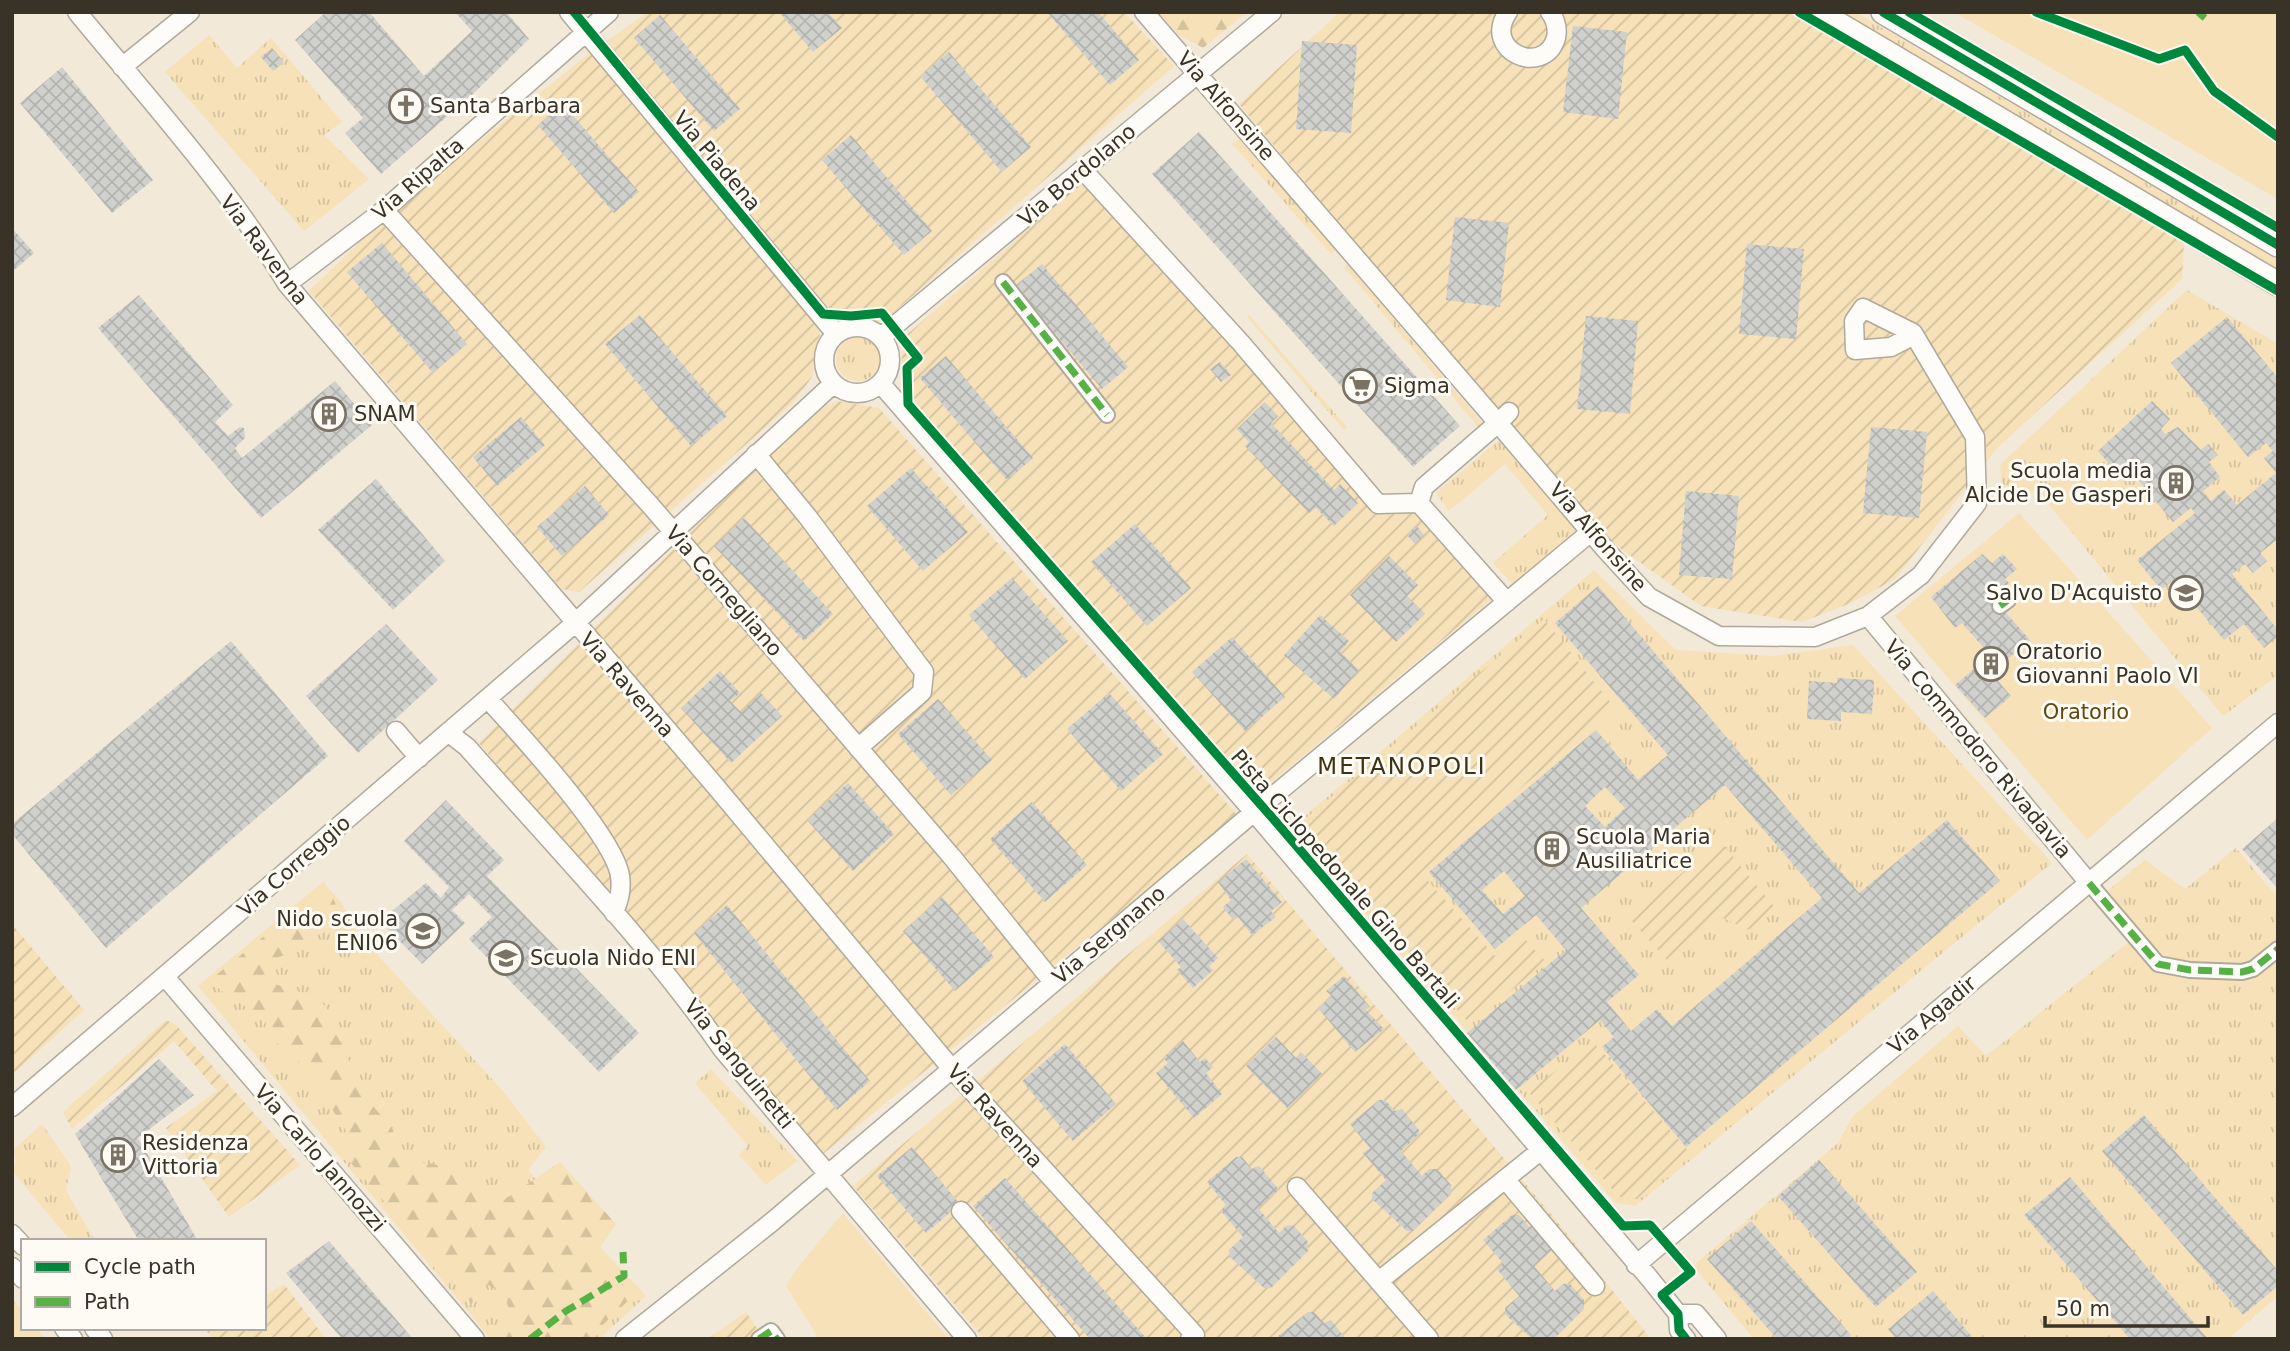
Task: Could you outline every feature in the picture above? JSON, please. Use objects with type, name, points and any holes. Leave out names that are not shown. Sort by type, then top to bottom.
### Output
[{"type":"street","name":"Via Ravenna","points":[[77,12],[217,186],[272,259],[287,284],[574,624],[717,788],[952,1069],[1195,1335],[1190,1339]]},
{"type":"street","points":[[122,67],[190,12]]},
{"type":"street","name":"Via Piadena","points":[[569,12],[836,334]]},
{"type":"street","name":"Via Ripalta","points":[[287,284],[384,210],[609,12]]},
{"type":"street","name":"Via Alfonsine","points":[[1144,12],[1504,417],[1592,531],[1649,597],[1719,636],[1815,637],[1868,616],[1921,575],[1977,503],[1975,438],[1914,335]]},
{"type":"street","name":"Via Bordolano","points":[[881,337],[1272,12]]},
{"type":"street","points":[[1508,12],[1502,22],[1502,38],[1511,51],[1525,58],[1542,55],[1554,43],[1557,26],[1550,12]]},
{"type":"street","points":[[1818,12],[2278,284]]},
{"type":"street","points":[[1883,12],[2278,245]]},
{"type":"street","points":[[1083,170],[1241,343],[1378,504],[1419,503],[1507,602]]},
{"type":"street","name":"Via Cornegliano","points":[[384,210],[673,532],[1053,982]]},
{"type":"street","points":[[1003,282],[1107,415]]},
{"type":"street","points":[[852,327],[865,328],[881,337],[891,361],[888,375],[881,384],[867,393],[857,394],[846,392],[832,384],[823,358],[827,346],[836,334],[852,327]]},
{"type":"street","points":[[574,624],[832,384]]},
{"type":"street","points":[[881,384],[1254,812],[1540,1150],[1678,1314],[1679,1330],[1686,1339]]},
{"type":"street","points":[[1419,503],[1424,487],[1504,417]]},
{"type":"street","points":[[756,454],[807,516],[924,672],[922,692],[858,748]]},
{"type":"street","name":"Via Sergnano","points":[[625,1339],[828,1174],[1254,812],[1592,531]]},
{"type":"street","name":"Via Commodoro Rivadavia","points":[[1868,616],[2089,883]]},
{"type":"street","name":"Via Correggio","points":[[12,1107],[166,978],[574,624]]},
{"type":"street","points":[[488,699],[541,759],[604,841],[620,874],[620,897],[614,913]]},
{"type":"street","name":"Via Agadir","points":[[1636,1265],[2278,723]]},
{"type":"street","points":[[396,731],[419,758]]},
{"type":"street","name":"Via Sanguinetti","points":[[449,733],[467,747],[614,913],[692,1005],[723,1050],[967,1339]]},
{"type":"street","points":[[2089,883],[2158,964],[2190,970],[2242,972],[2253,969],[2278,949]]},
{"type":"street","name":"Via Carlo Jannozzi","points":[[166,978],[475,1339]]},
{"type":"street","points":[[1379,1281],[1540,1150]]},
{"type":"street","points":[[1504,1180],[1595,1286]]},
{"type":"street","points":[[1297,1187],[1429,1339]]},
{"type":"street","points":[[961,1211],[1070,1339]]},
{"type":"street","points":[[1678,1314],[1696,1314],[1717,1339]]},
{"type":"street","points":[[759,1339],[771,1331],[776,1339]]},
{"type":"green space","points":[[648,12],[1124,12],[1174,66],[884,321],[821,327],[812,377],[793,403],[579,592],[562,589],[309,291],[396,208],[586,56]]},
{"type":"green space","points":[[1158,12],[1247,12],[1203,48],[1178,34]]},
{"type":"green space","points":[[1340,12],[1789,12],[2184,243],[2182,279],[1997,448],[1895,579],[1851,603],[1802,622],[1701,606],[1603,536],[1239,104]]},
{"type":"green space","points":[[1829,12],[1855,12],[2278,260],[2278,273]]},
{"type":"green space","points":[[1954,12],[2278,12],[2278,199]]},
{"type":"green space","points":[[209,35],[237,68],[271,38],[342,122],[324,135],[369,179],[304,231],[165,72]]},
{"type":"green space","points":[[1239,139],[1337,249],[1331,254],[1232,144]]},
{"type":"green space","points":[[1084,181],[1374,506],[1411,505],[1493,598],[1256,795],[910,403],[901,379],[903,338]]},
{"type":"green space","points":[[1348,265],[1484,425],[1479,428],[1344,267]]},
{"type":"green space","name":"Salvo D'Acquisto","points":[[2187,290],[2278,344],[2278,675],[2223,716],[2036,489],[2016,503],[2002,487],[2000,465]]},
{"type":"green space","points":[[1249,315],[1347,427],[1344,430],[1247,317]]},
{"type":"green space","points":[[858,337],[867,338],[874,343],[879,350],[879,368],[874,375],[867,380],[858,381],[849,380],[842,375],[837,368],[836,359],[837,350],[842,343],[849,338]]},
{"type":"green space","points":[[837,401],[879,408],[1238,816],[823,1154],[479,743],[805,418]]},
{"type":"green space","points":[[1504,436],[1584,526],[1513,585],[1493,563],[1548,515],[1505,464],[1449,511],[1436,493]]},
{"type":"green space","points":[[2073,448],[2121,507],[2089,534],[2041,472]]},
{"type":"green space","name":"Oratorio","points":[[2019,513],[2212,728],[2087,840],[1895,616]]},
{"type":"green space","points":[[1594,570],[1676,650],[1772,656],[1853,645],[2052,863],[1635,1206],[1616,1203],[1291,828]]},
{"type":"green space","points":[[1544,619],[1615,708],[1421,873],[1495,956],[1520,934],[1546,962],[1470,1024],[1298,825]]},
{"type":"green space","points":[[1287,831],[1440,1007],[1438,1009]]},
{"type":"green space","points":[[1720,841],[1776,909],[1749,930],[1723,918],[1668,961],[1629,918]]},
{"type":"green space","points":[[2236,848],[2278,898],[2278,1296],[2228,1339],[1754,1339],[1693,1266],[1838,1143],[1853,1116],[1958,1026],[1986,1056],[2130,941],[2095,901],[2145,860],[2185,889]]},
{"type":"green space","points":[[1247,854],[1556,1220],[1651,1339],[984,1339],[853,1186]]},
{"type":"green space","points":[[323,882],[341,902],[358,934],[503,1091],[546,1147],[528,1170],[646,1296],[599,1339],[491,1339],[198,986]]},
{"type":"green space","points":[[323,888],[333,898],[344,924],[329,925],[305,946],[263,964],[266,981],[318,998],[334,1017],[358,1088],[393,1130],[399,1161],[432,1164],[454,1171],[496,1205],[560,1162],[616,1224],[594,1256],[633,1296],[588,1339],[502,1339],[509,1306],[505,1295],[485,1283],[476,1288],[472,1304],[344,1155],[350,1137],[305,1067],[272,1039],[265,1029],[267,1015],[243,1005],[209,981]]},
{"type":"green space","points":[[12,924],[84,1010],[12,1075]]},
{"type":"green space","points":[[1445,1012],[1622,1218],[1619,1219],[1442,1014]]},
{"type":"green space","points":[[166,1020],[176,1025],[300,1165],[229,1217],[166,1128],[217,1091],[174,1041],[72,1129],[63,1112]]},
{"type":"green space","points":[[1594,1043],[1690,1153],[1637,1199],[1619,1197],[1528,1091]]},
{"type":"green space","points":[[711,1069],[797,1161],[766,1185],[739,1155],[748,1146],[695,1083]]},
{"type":"green space","points":[[42,1124],[71,1166],[66,1190],[96,1239],[69,1239],[13,1172],[16,1161],[13,1150]]},
{"type":"green space","points":[[843,1213],[949,1339],[819,1339],[786,1286],[798,1267]]},
{"type":"green space","points":[[284,1284],[326,1339],[212,1339],[206,1330],[266,1330],[266,1295]]},
{"type":"green space","points":[[12,1299],[21,1310],[21,1330],[38,1330],[45,1339],[12,1339]]},
{"type":"green space","points":[[746,1312],[764,1339],[708,1339]]},
{"type":"building","name":"Santa Barbara","points":[[326,12],[369,12],[424,76],[472,31],[455,12],[506,12],[529,39],[474,93],[381,174],[345,133],[363,118],[295,40]]},
{"type":"building","points":[[779,12],[828,12],[842,28],[813,52]]},
{"type":"building","points":[[1047,12],[1098,12],[1139,60],[1110,85]]},
{"type":"building","points":[[660,15],[740,109],[714,131],[634,38]]},
{"type":"building","points":[[1573,26],[1627,32],[1618,119],[1563,112]]},
{"type":"building","points":[[1302,41],[1357,45],[1351,133],[1296,129]]},
{"type":"building","points":[[272,48],[284,62],[273,71],[261,57]]},
{"type":"building","points":[[949,52],[1031,147],[1002,172],[920,76]]},
{"type":"building","points":[[62,67],[153,180],[112,213],[20,103]]},
{"type":"building","points":[[563,104],[639,192],[614,213],[538,125]]},
{"type":"building","points":[[1199,132],[1460,426],[1413,467],[1152,174]]},
{"type":"building","points":[[851,135],[932,231],[904,255],[822,160]]},
{"type":"building","points":[[1455,217],[1509,223],[1500,307],[1446,300]]},
{"type":"building","points":[[12,228],[34,253],[12,272]]},
{"type":"building","points":[[382,243],[467,344],[433,373],[347,272]]},
{"type":"building","points":[[1747,244],[1804,249],[1796,339],[1739,334]]},
{"type":"building","points":[[1042,264],[1128,367],[1102,389],[1015,286]]},
{"type":"building","name":"SNAM","points":[[139,295],[233,405],[215,422],[228,436],[240,427],[244,428],[245,438],[235,448],[242,458],[335,381],[372,425],[261,518],[98,328]]},
{"type":"building","points":[[640,315],[727,416],[691,446],[605,344]]},
{"type":"building","points":[[1586,316],[1638,321],[1630,414],[1577,409]]},
{"type":"building","name":"Scuola media Alcide De Gasperi","points":[[2227,317],[2278,378],[2278,539],[2260,553],[2267,561],[2253,573],[2245,564],[2232,574],[2278,630],[2278,636],[2264,648],[2244,624],[2224,640],[2174,580],[2161,590],[2137,560],[2195,513],[2191,508],[2173,522],[2128,468],[2119,475],[2098,451],[2152,401],[2170,419],[2161,429],[2165,434],[2178,427],[2201,450],[2208,444],[2218,455],[2209,462],[2220,477],[2203,491],[2211,501],[2224,490],[2237,505],[2276,473],[2264,458],[2273,451],[2266,443],[2248,457],[2171,363]]},
{"type":"building","points":[[946,356],[1033,458],[1007,480],[920,378]]},
{"type":"building","points":[[1220,362],[1231,375],[1221,382],[1210,369]]},
{"type":"building","points":[[1265,402],[1278,416],[1271,423],[1334,490],[1340,484],[1358,503],[1334,526],[1316,508],[1309,513],[1245,446],[1249,442],[1237,429]]},
{"type":"building","points":[[521,417],[545,445],[497,486],[473,457]]},
{"type":"building","points":[[1871,427],[1927,432],[1919,518],[1863,513]]},
{"type":"building","points":[[911,468],[968,532],[923,571],[867,506]]},
{"type":"building","points":[[376,479],[445,561],[393,610],[318,530]]},
{"type":"building","points":[[585,486],[609,515],[562,556],[537,527]]},
{"type":"building","points":[[1686,491],[1739,496],[1732,579],[1679,575]]},
{"type":"building","points":[[744,518],[833,614],[804,641],[714,546]]},
{"type":"building","points":[[1135,524],[1191,588],[1147,626],[1091,562]]},
{"type":"building","points":[[1417,526],[1424,535],[1415,544],[1407,535]]},
{"type":"building","points":[[1982,554],[1992,563],[2003,554],[2017,569],[2005,579],[2009,583],[1992,597],[2030,640],[1991,673],[2011,696],[1985,718],[1955,685],[1990,655],[1962,623],[1955,628],[1931,597]]},
{"type":"building","points":[[1389,556],[1418,585],[1407,596],[1425,614],[1396,642],[1350,595]]},
{"type":"building","points":[[1012,578],[1068,641],[1025,679],[969,615]]},
{"type":"building","name":"Scuola Maria Ausiliatrice","points":[[1598,586],[1859,893],[1947,820],[2000,881],[1686,1147],[1602,1047],[1614,1037],[1600,1020],[1516,1090],[1467,1033],[1566,950],[1536,915],[1495,949],[1429,872],[1596,730],[1638,780],[1668,755],[1555,623]],"holes":[[[1725,785],[1822,898],[1672,1026],[1657,1009],[1631,1031],[1607,1002],[1639,975],[1581,908]],[[1605,787],[1625,808],[1605,827],[1585,806]],[[1504,871],[1525,896],[1503,914],[1482,890]]]},
{"type":"building","points":[[1320,615],[1349,641],[1340,652],[1359,670],[1334,699],[1284,655]]},
{"type":"building","points":[[386,624],[438,680],[358,753],[306,696]]},
{"type":"building","points":[[1232,637],[1285,697],[1245,731],[1192,672]]},
{"type":"building","points":[[231,641],[328,756],[106,948],[12,834],[12,824]]},
{"type":"building","points":[[720,671],[740,693],[730,701],[741,712],[761,693],[782,716],[731,763],[681,708]]},
{"type":"building","points":[[1837,678],[1874,680],[1872,714],[1841,712],[1841,721],[1807,719],[1809,681],[1837,683]]},
{"type":"building","points":[[1109,693],[1163,754],[1121,791],[1067,729]]},
{"type":"building","points":[[938,699],[992,760],[951,795],[898,734]]},
{"type":"building","points":[[848,783],[894,834],[853,871],[807,820]]},
{"type":"building","name":"Nido scuola ENI06","points":[[446,800],[504,860],[487,876],[639,1033],[599,1072],[469,939],[492,917],[469,894],[452,910],[465,923],[422,964],[380,921],[426,883],[441,898],[449,887],[404,841]]},
{"type":"building","points":[[1032,802],[1087,865],[1045,902],[990,839]]},
{"type":"building","points":[[2278,818],[2278,889],[2242,849]]},
{"type":"building","points":[[1246,859],[1282,902],[1271,911],[1276,917],[1252,935],[1238,917],[1233,920],[1223,907],[1231,900],[1218,882]]},
{"type":"building","points":[[942,897],[994,957],[955,991],[903,931]]},
{"type":"building","points":[[727,905],[870,1081],[837,1110],[694,933]]},
{"type":"building","points":[[1183,919],[1218,958],[1209,966],[1213,970],[1193,988],[1177,970],[1181,967],[1158,941]]},
{"type":"building","points":[[1344,976],[1370,1007],[1366,1010],[1384,1029],[1355,1052],[1318,1008],[1332,996],[1326,991]]},
{"type":"building","points":[[1276,1037],[1296,1058],[1301,1052],[1322,1074],[1287,1108],[1246,1066]]},
{"type":"building","points":[[1183,1041],[1200,1062],[1205,1058],[1213,1067],[1206,1073],[1222,1094],[1194,1118],[1156,1073],[1168,1063],[1163,1058]]},
{"type":"building","points":[[1065,1044],[1116,1104],[1073,1141],[1022,1081]]},
{"type":"building","name":"Residenza Vittoria","points":[[159,1059],[194,1095],[138,1138],[197,1239],[138,1239],[75,1134]]},
{"type":"building","points":[[1379,1100],[1385,1100],[1395,1111],[1402,1109],[1419,1130],[1419,1134],[1401,1151],[1422,1176],[1429,1169],[1437,1169],[1451,1185],[1451,1194],[1413,1231],[1407,1231],[1372,1199],[1372,1193],[1386,1180],[1363,1153],[1370,1148],[1350,1124]]},
{"type":"building","points":[[2144,1115],[2278,1271],[2278,1286],[2243,1315],[2102,1151]]},
{"type":"building","points":[[912,1147],[960,1204],[926,1233],[877,1176]]},
{"type":"building","points":[[1236,1157],[1242,1157],[1252,1169],[1259,1166],[1277,1187],[1277,1191],[1258,1208],[1279,1233],[1286,1226],[1293,1225],[1308,1242],[1308,1251],[1271,1288],[1264,1288],[1229,1256],[1229,1250],[1243,1237],[1221,1211],[1226,1205],[1207,1182]]},
{"type":"building","points":[[1819,1160],[1917,1272],[1876,1307],[1778,1196]]},
{"type":"building","points":[[2070,1177],[2208,1339],[2130,1339],[2024,1215]]},
{"type":"building","points":[[1005,1178],[1147,1339],[1090,1339],[973,1206]]},
{"type":"building","points":[[1512,1215],[1519,1215],[1529,1227],[1536,1224],[1553,1249],[1534,1266],[1555,1291],[1563,1284],[1570,1284],[1584,1300],[1584,1309],[1554,1339],[1532,1339],[1505,1314],[1505,1308],[1519,1296],[1497,1269],[1503,1263],[1483,1240]]},
{"type":"building","points":[[1751,1221],[1851,1335],[1847,1339],[1777,1339],[1707,1259]]},
{"type":"building","points":[[329,1241],[413,1339],[342,1339],[286,1273]]},
{"type":"building","points":[[1933,1291],[1974,1339],[1896,1339],[1888,1329]]},
{"type":"building","points":[[1308,1312],[1314,1312],[1324,1323],[1331,1320],[1346,1339],[1280,1339],[1278,1336]]},
{"type":"marked path","points":[[2198,12],[2205,18]]},
{"type":"marked path","points":[[1003,282],[1107,415]]},
{"type":"marked path","points":[[2000,606],[2008,600]]},
{"type":"marked path","points":[[2089,883],[2158,964],[2190,970],[2242,972],[2253,969],[2278,949]]},
{"type":"marked path","points":[[530,1339],[566,1311],[624,1276],[623,1252]]},
{"type":"marked path","points":[[759,1339],[771,1331],[777,1339]]},
{"type":"cycle path","name":"Pista Ciclopedonale Gino Bartali","points":[[574,12],[823,314],[851,316],[882,313],[918,358],[907,368],[908,404],[1276,822],[1623,1226],[1650,1225],[1691,1272],[1662,1295],[1678,1314],[1679,1330],[1686,1339]]},
{"type":"cycle path","points":[[1799,12],[2278,291]]},
{"type":"cycle path","points":[[1883,12],[2278,245]]},
{"type":"cycle path","points":[[1909,12],[2278,228]]},
{"type":"cycle path","points":[[2036,12],[2159,59],[2185,50],[2214,91],[2278,137]]},
{"type":"place","name":"Santa Barbara","points":[[406,106]]},
{"type":"place","name":"Sigma","points":[[1360,386]]},
{"type":"place","name":"SNAM","points":[[329,414]]},
{"type":"place","name":"Scuola media Alcide De Gasperi","points":[[2176,483]]},
{"type":"place","name":"Salvo D'Acquisto","points":[[2186,593]]},
{"type":"place","name":"Oratorio Giovanni Paolo VI","points":[[1991,664]]},
{"type":"place","name":"Scuola Maria Ausiliatrice","points":[[1552,849]]},
{"type":"place","name":"Nido scuola ENI06","points":[[423,931]]},
{"type":"place","name":"Scuola Nido ENI","points":[[506,958]]},
{"type":"place","name":"Residenza Vittoria","points":[[118,1155]]},
{"type":"district","name":"METANOPOLI","points":[[1402,766]]}]
